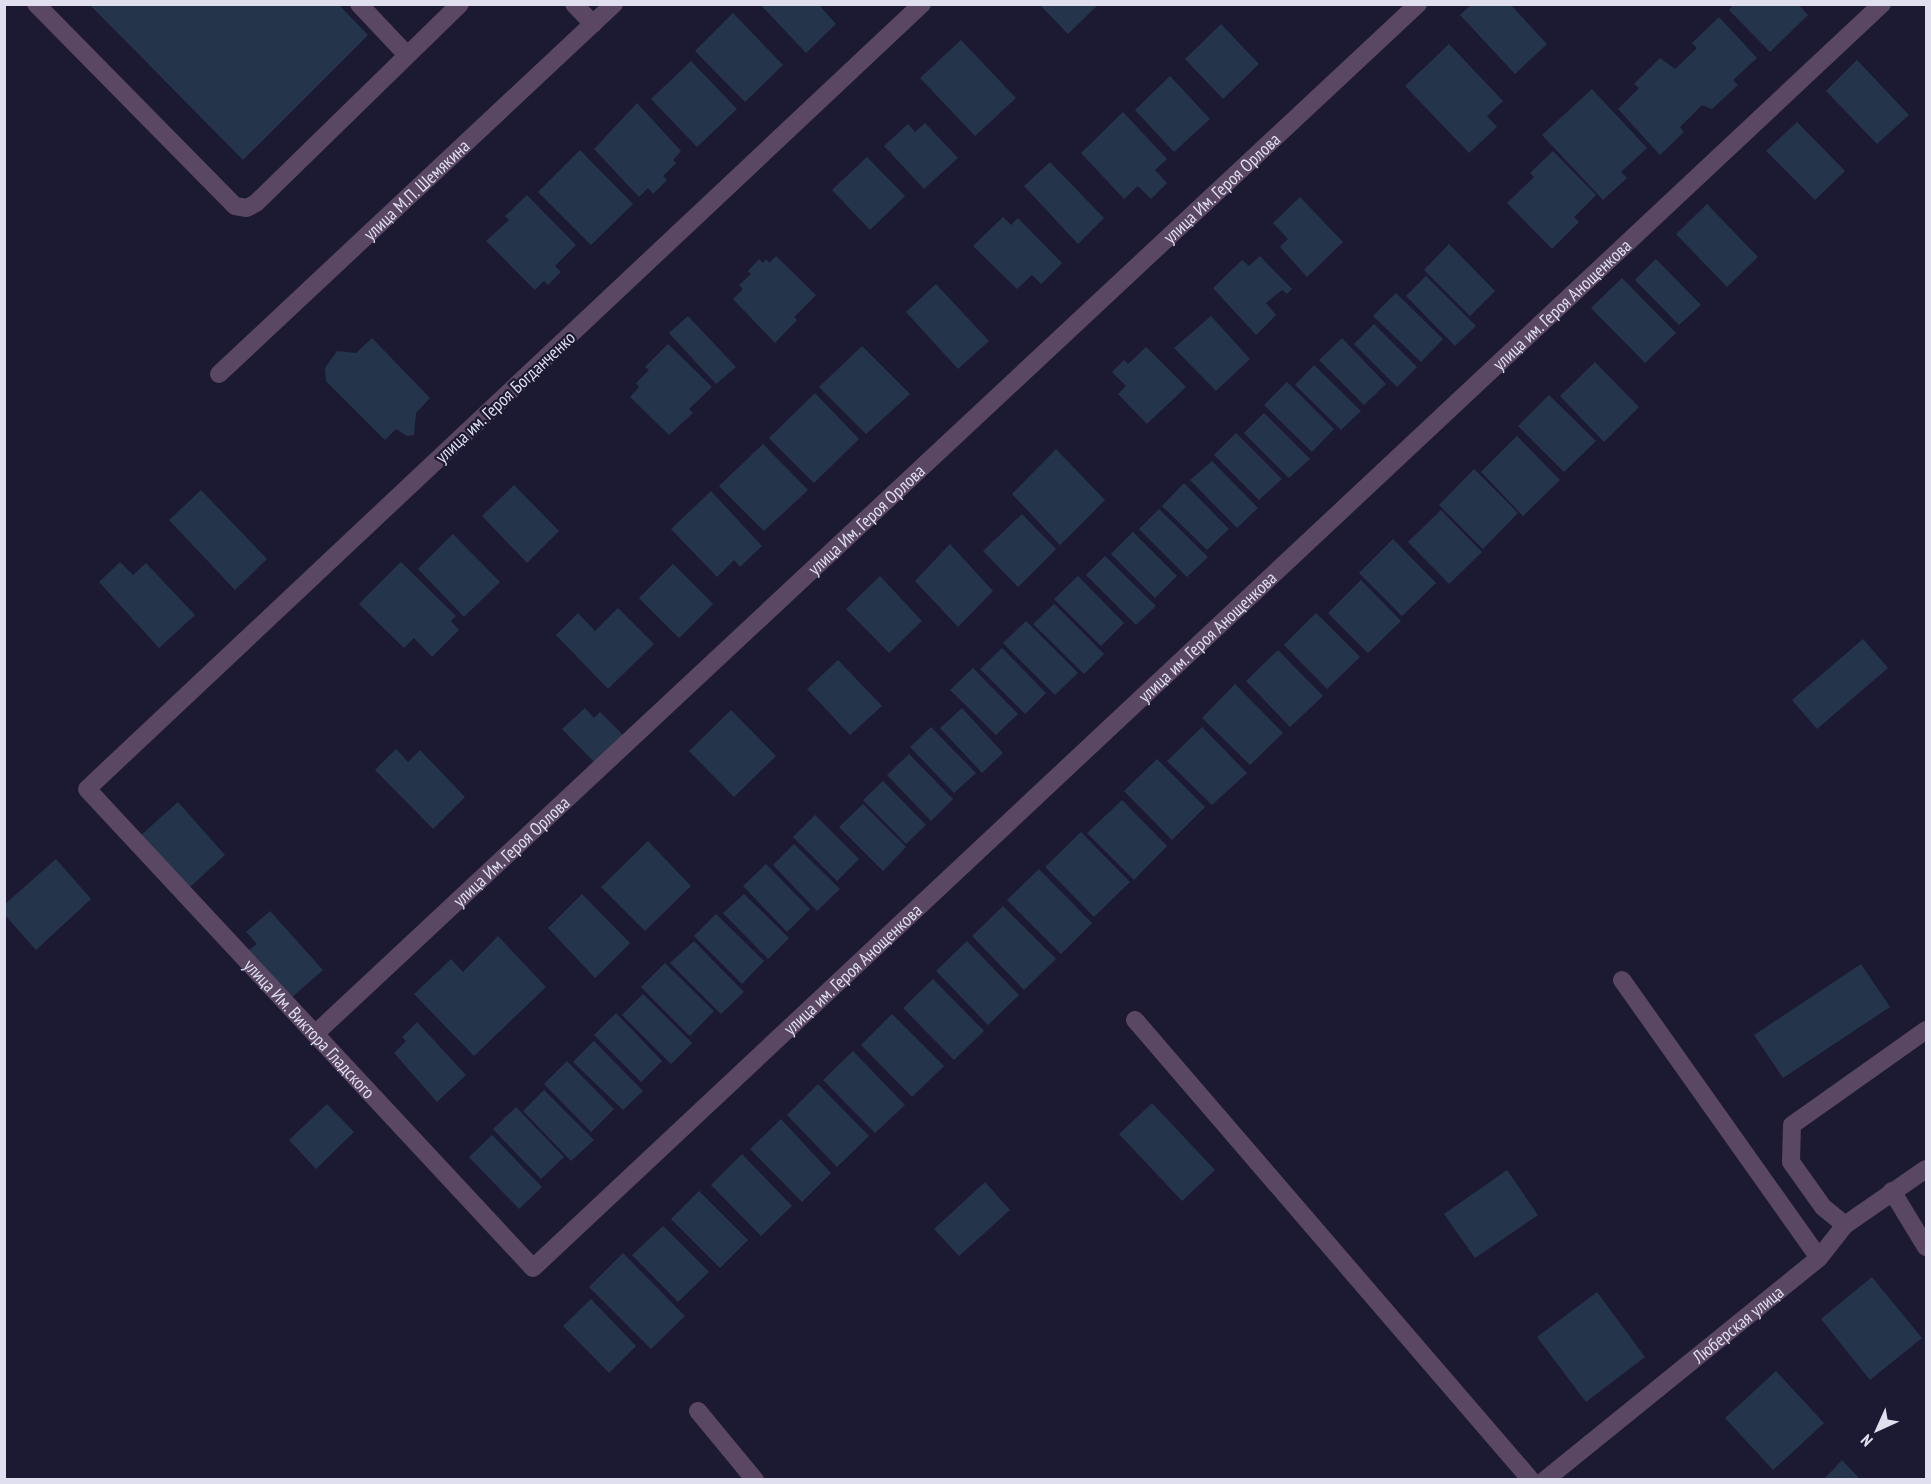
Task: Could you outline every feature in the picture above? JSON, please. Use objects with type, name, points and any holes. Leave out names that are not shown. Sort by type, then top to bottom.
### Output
[{"type":"street","points":[[36,4],[235,206],[247,208],[256,203],[459,4]]},
{"type":"street","points":[[359,4],[407,55]]},
{"type":"street","points":[[574,4],[592,24]]},
{"type":"street","name":"улица М.П. Шемякина","points":[[219,374],[614,4]]},
{"type":"street","name":"улица им. Героя Богданченко","points":[[87,789],[922,4]]},
{"type":"street","name":"улица Им. Героя Орлова","points":[[315,1034],[1418,4]]},
{"type":"street","name":"улица им. Героя Анощенкова","points":[[533,1268],[1882,4]]},
{"type":"street","name":"улица Им. Виктора Гладского","points":[[87,789],[533,1268]]},
{"type":"street","points":[[1622,980],[1819,1258]]},
{"type":"street","points":[[1135,1020],[1531,1479]]},
{"type":"street","points":[[1845,1225],[1823,1206],[1791,1162],[1792,1125],[1926,1030]]},
{"type":"street","name":"Люберская улица","points":[[1545,1479],[1819,1258],[1845,1225],[1926,1169]]},
{"type":"street","points":[[1892,1191],[1926,1248]]},
{"type":"street","points":[[698,1411],[755,1479]]},
{"type":"building","points":[[89,4],[338,4],[368,35],[243,160]]},
{"type":"building","points":[[760,4],[818,4],[836,24],[806,53]]},
{"type":"building","points":[[1039,4],[1099,4],[1068,34]]},
{"type":"building","points":[[1472,4],[1510,4],[1547,44],[1515,74],[1460,15]]},
{"type":"building","points":[[1734,4],[1798,4],[1808,15],[1770,52],[1729,10]]},
{"type":"building","points":[[733,13],[783,65],[745,102],[695,51]]},
{"type":"building","points":[[1719,17],[1757,58],[1733,80],[1738,85],[1712,109],[1702,105],[1680,127],[1684,132],[1660,155],[1618,109],[1639,88],[1634,84],[1660,58],[1675,69],[1697,48],[1692,43]]},
{"type":"building","points":[[1221,24],[1259,64],[1223,99],[1185,59]]},
{"type":"building","points":[[961,40],[1016,98],[975,136],[920,78]]},
{"type":"building","points":[[1449,44],[1503,101],[1487,116],[1497,127],[1469,153],[1405,86]]},
{"type":"building","points":[[1857,60],[1909,115],[1877,144],[1826,91]]},
{"type":"building","points":[[691,61],[737,109],[697,147],[651,99]]},
{"type":"building","points":[[1170,76],[1210,119],[1174,152],[1135,110]]},
{"type":"building","points":[[1592,89],[1647,148],[1621,172],[1627,178],[1603,200],[1542,135]]},
{"type":"building","points":[[637,103],[681,151],[673,160],[676,163],[663,176],[667,180],[653,194],[648,188],[639,197],[594,149]]},
{"type":"building","points":[[1123,112],[1167,159],[1155,170],[1167,183],[1151,199],[1138,186],[1124,199],[1081,153]]},
{"type":"building","points":[[1797,122],[1845,171],[1815,200],[1766,151]]},
{"type":"building","points":[[925,123],[958,158],[924,189],[884,146],[908,124],[915,132]]},
{"type":"building","points":[[580,150],[633,204],[591,245],[538,192]]},
{"type":"building","points":[[1553,151],[1596,195],[1574,217],[1579,222],[1552,249],[1507,203],[1534,177],[1530,173]]},
{"type":"building","points":[[867,157],[905,196],[870,230],[832,190]]},
{"type":"building","points":[[1050,162],[1104,218],[1078,244],[1024,186]]},
{"type":"building","points":[[527,195],[576,245],[555,266],[561,272],[548,285],[544,281],[535,290],[486,241],[509,220],[505,216]]},
{"type":"building","points":[[1300,197],[1343,242],[1307,277],[1280,247],[1288,239],[1273,223]]},
{"type":"building","points":[[1707,204],[1758,257],[1727,287],[1676,234]]},
{"type":"building","points":[[1003,217],[1011,225],[1018,218],[1062,263],[1041,284],[1032,275],[1017,289],[973,246]]},
{"type":"building","points":[[1449,244],[1495,291],[1470,316],[1424,270]]},
{"type":"building","points":[[776,256],[816,295],[794,317],[797,320],[775,343],[733,299],[743,289],[739,285],[751,274],[748,271],[759,259],[763,263],[766,259],[769,263]]},
{"type":"building","points":[[1260,256],[1292,289],[1287,294],[1282,290],[1266,303],[1276,315],[1256,335],[1213,288],[1242,260],[1249,266]]},
{"type":"building","points":[[1656,259],[1701,305],[1679,325],[1635,280]]},
{"type":"building","points":[[1426,276],[1476,326],[1455,346],[1406,296]]},
{"type":"building","points":[[1622,278],[1676,333],[1645,363],[1591,308]]},
{"type":"building","points":[[936,284],[989,341],[958,369],[906,312]]},
{"type":"building","points":[[1396,293],[1443,339],[1421,362],[1373,316]]},
{"type":"building","points":[[688,316],[736,367],[716,384],[669,333]]},
{"type":"building","points":[[1211,316],[1250,359],[1216,391],[1174,348]]},
{"type":"building","points":[[1374,324],[1417,367],[1397,387],[1354,344]]},
{"type":"building","points":[[372,338],[430,398],[416,413],[414,435],[407,436],[396,429],[385,440],[326,381],[325,368],[337,351],[356,353]]},
{"type":"building","points":[[1342,338],[1386,384],[1364,405],[1319,360]]},
{"type":"building","points":[[668,344],[712,387],[689,409],[693,413],[669,435],[630,397],[639,387],[636,383],[649,370],[645,367]]},
{"type":"building","points":[[862,346],[910,394],[866,434],[819,387]]},
{"type":"building","points":[[1146,347],[1186,387],[1147,424],[1118,394],[1126,386],[1112,372],[1124,360],[1128,364]]},
{"type":"building","points":[[1595,362],[1639,407],[1604,442],[1560,396]]},
{"type":"building","points":[[1314,365],[1361,411],[1341,430],[1295,385]]},
{"type":"building","points":[[1287,382],[1334,429],[1312,452],[1264,405]]},
{"type":"building","points":[[815,393],[859,439],[814,483],[769,438]]},
{"type":"building","points":[[1549,395],[1596,441],[1564,472],[1518,426]]},
{"type":"building","points":[[1264,413],[1310,459],[1289,478],[1244,433]]},
{"type":"building","points":[[1236,433],[1282,479],[1259,500],[1214,455]]},
{"type":"building","points":[[1517,436],[1560,480],[1523,516],[1481,472]]},
{"type":"building","points":[[763,444],[808,490],[764,531],[719,486]]},
{"type":"building","points":[[1056,449],[1105,500],[1060,545],[1012,494]]},
{"type":"building","points":[[1212,461],[1258,508],[1237,528],[1190,480]]},
{"type":"building","points":[[1474,469],[1518,513],[1483,549],[1439,505]]},
{"type":"building","points":[[1184,483],[1229,529],[1207,550],[1162,506]]},
{"type":"building","points":[[514,485],[559,531],[527,563],[482,516]]},
{"type":"building","points":[[201,490],[267,559],[235,590],[169,520]]},
{"type":"building","points":[[711,491],[762,546],[740,567],[734,560],[717,577],[671,529]]},
{"type":"building","points":[[1159,509],[1208,557],[1187,577],[1139,529]]},
{"type":"building","points":[[1441,510],[1482,552],[1449,584],[1408,542]]},
{"type":"building","points":[[1022,514],[1056,549],[1018,587],[983,551]]},
{"type":"building","points":[[1133,532],[1177,576],[1155,598],[1111,554]]},
{"type":"building","points":[[453,534],[500,582],[464,617],[418,569]]},
{"type":"building","points":[[1393,539],[1436,583],[1402,616],[1359,573]]},
{"type":"building","points":[[950,544],[993,591],[958,627],[915,581]]},
{"type":"building","points":[[1105,556],[1156,606],[1136,625],[1086,575]]},
{"type":"building","points":[[120,562],[133,575],[146,563],[195,615],[159,648],[99,582]]},
{"type":"building","points":[[401,562],[456,616],[451,621],[459,630],[432,657],[414,638],[404,648],[359,604]]},
{"type":"building","points":[[673,564],[713,604],[679,638],[639,598]]},
{"type":"building","points":[[880,576],[922,621],[889,653],[846,609]]},
{"type":"building","points":[[1078,576],[1124,623],[1101,646],[1054,599]]},
{"type":"building","points":[[1361,580],[1401,621],[1368,653],[1328,613]]},
{"type":"building","points":[[1054,604],[1104,654],[1084,674],[1033,624]]},
{"type":"building","points":[[618,608],[654,644],[608,689],[556,635],[578,613],[595,631]]},
{"type":"building","points":[[1316,613],[1360,657],[1327,689],[1284,645]]},
{"type":"building","points":[[1026,621],[1078,673],[1055,695],[1003,643]]},
{"type":"building","points":[[1863,639],[1888,668],[1817,729],[1792,700]]},
{"type":"building","points":[[1002,648],[1046,693],[1025,714],[980,669]]},
{"type":"building","points":[[1278,650],[1323,696],[1290,727],[1246,681]]},
{"type":"building","points":[[838,660],[882,706],[850,735],[807,689]]},
{"type":"building","points":[[973,668],[1018,714],[996,735],[950,690]]},
{"type":"building","points":[[1235,684],[1283,733],[1250,765],[1202,718]]},
{"type":"building","points":[[585,708],[594,718],[600,712],[624,736],[595,763],[562,729]]},
{"type":"building","points":[[962,708],[1003,753],[982,773],[940,728]]},
{"type":"building","points":[[731,710],[776,756],[734,797],[689,751]]},
{"type":"building","points":[[931,727],[976,773],[954,793],[910,747]]},
{"type":"building","points":[[1202,727],[1247,773],[1212,805],[1167,761]]},
{"type":"building","points":[[396,749],[408,762],[420,750],[465,797],[433,829],[375,770]]},
{"type":"building","points":[[909,754],[953,799],[931,821],[887,775]]},
{"type":"building","points":[[1157,759],[1205,807],[1172,840],[1124,791]]},
{"type":"building","points":[[883,781],[926,825],[906,844],[863,800]]},
{"type":"building","points":[[1122,800],[1167,846],[1134,880],[1087,833]]},
{"type":"building","points":[[178,802],[225,855],[189,888],[141,835]]},
{"type":"building","points":[[863,804],[906,847],[883,871],[839,827]]},
{"type":"building","points":[[815,815],[859,859],[837,881],[793,837]]},
{"type":"building","points":[[1081,832],[1130,882],[1094,917],[1045,867]]},
{"type":"building","points":[[648,841],[691,886],[645,931],[601,887]]},
{"type":"building","points":[[794,844],[840,889],[817,911],[773,865]]},
{"type":"building","points":[[56,859],[91,899],[36,950],[4,914],[4,905]]},
{"type":"building","points":[[766,864],[810,909],[787,932],[743,886]]},
{"type":"building","points":[[1039,869],[1092,923],[1061,954],[1007,900]]},
{"type":"building","points":[[582,894],[630,943],[595,978],[548,928]]},
{"type":"building","points":[[744,894],[789,938],[768,959],[723,913]]},
{"type":"building","points":[[1003,906],[1056,959],[1024,990],[972,936]]},
{"type":"building","points":[[270,911],[323,970],[291,998],[249,950],[257,944],[246,932]]},
{"type":"building","points":[[716,914],[764,961],[742,984],[694,936]]},
{"type":"building","points":[[498,936],[546,987],[474,1056],[414,994],[451,959],[463,972]]},
{"type":"building","points":[[694,941],[744,992],[721,1014],[670,963]]},
{"type":"building","points":[[967,941],[1019,995],[988,1025],[936,971]]},
{"type":"building","points":[[665,963],[714,1011],[690,1036],[641,987]]},
{"type":"building","points":[[1861,964],[1890,1007],[1783,1078],[1754,1035]]},
{"type":"building","points":[[933,979],[984,1031],[954,1060],[903,1008]]},
{"type":"building","points":[[643,994],[692,1043],[671,1064],[622,1015]]},
{"type":"building","points":[[616,1013],[662,1061],[641,1082],[594,1035]]},
{"type":"building","points":[[892,1014],[944,1066],[912,1097],[861,1045]]},
{"type":"building","points":[[417,1022],[466,1075],[437,1102],[394,1053],[406,1041],[402,1037]]},
{"type":"building","points":[[594,1041],[643,1091],[623,1110],[573,1062]]},
{"type":"building","points":[[853,1051],[905,1105],[875,1133],[823,1080]]},
{"type":"building","points":[[567,1061],[614,1109],[591,1132],[544,1084]]},
{"type":"building","points":[[818,1084],[869,1136],[837,1167],[787,1115]]},
{"type":"building","points":[[544,1090],[594,1140],[571,1161],[523,1111]]},
{"type":"building","points":[[1152,1103],[1215,1170],[1182,1201],[1119,1134]]},
{"type":"building","points":[[327,1104],[354,1132],[316,1169],[289,1140]]},
{"type":"building","points":[[516,1107],[564,1157],[541,1179],[493,1129]]},
{"type":"building","points":[[781,1119],[831,1173],[802,1202],[750,1149]]},
{"type":"building","points":[[492,1135],[542,1187],[519,1209],[469,1157]]},
{"type":"building","points":[[742,1154],[792,1206],[761,1236],[711,1185]]},
{"type":"building","points":[[1507,1170],[1538,1215],[1475,1258],[1444,1214]]},
{"type":"building","points":[[985,1182],[1010,1210],[959,1256],[934,1229]]},
{"type":"building","points":[[699,1191],[748,1240],[720,1268],[671,1219]]},
{"type":"building","points":[[663,1226],[709,1272],[678,1302],[632,1255]]},
{"type":"building","points":[[623,1253],[685,1316],[651,1349],[589,1287]]},
{"type":"building","points":[[1872,1277],[1922,1338],[1870,1380],[1821,1319]]},
{"type":"building","points":[[1597,1292],[1645,1357],[1586,1402],[1537,1337]]},
{"type":"building","points":[[591,1299],[636,1346],[609,1373],[563,1326]]},
{"type":"building","points":[[1776,1371],[1824,1423],[1773,1470],[1725,1418]]},
{"type":"building","points":[[1842,1460],[1861,1480],[1823,1480]]}]
